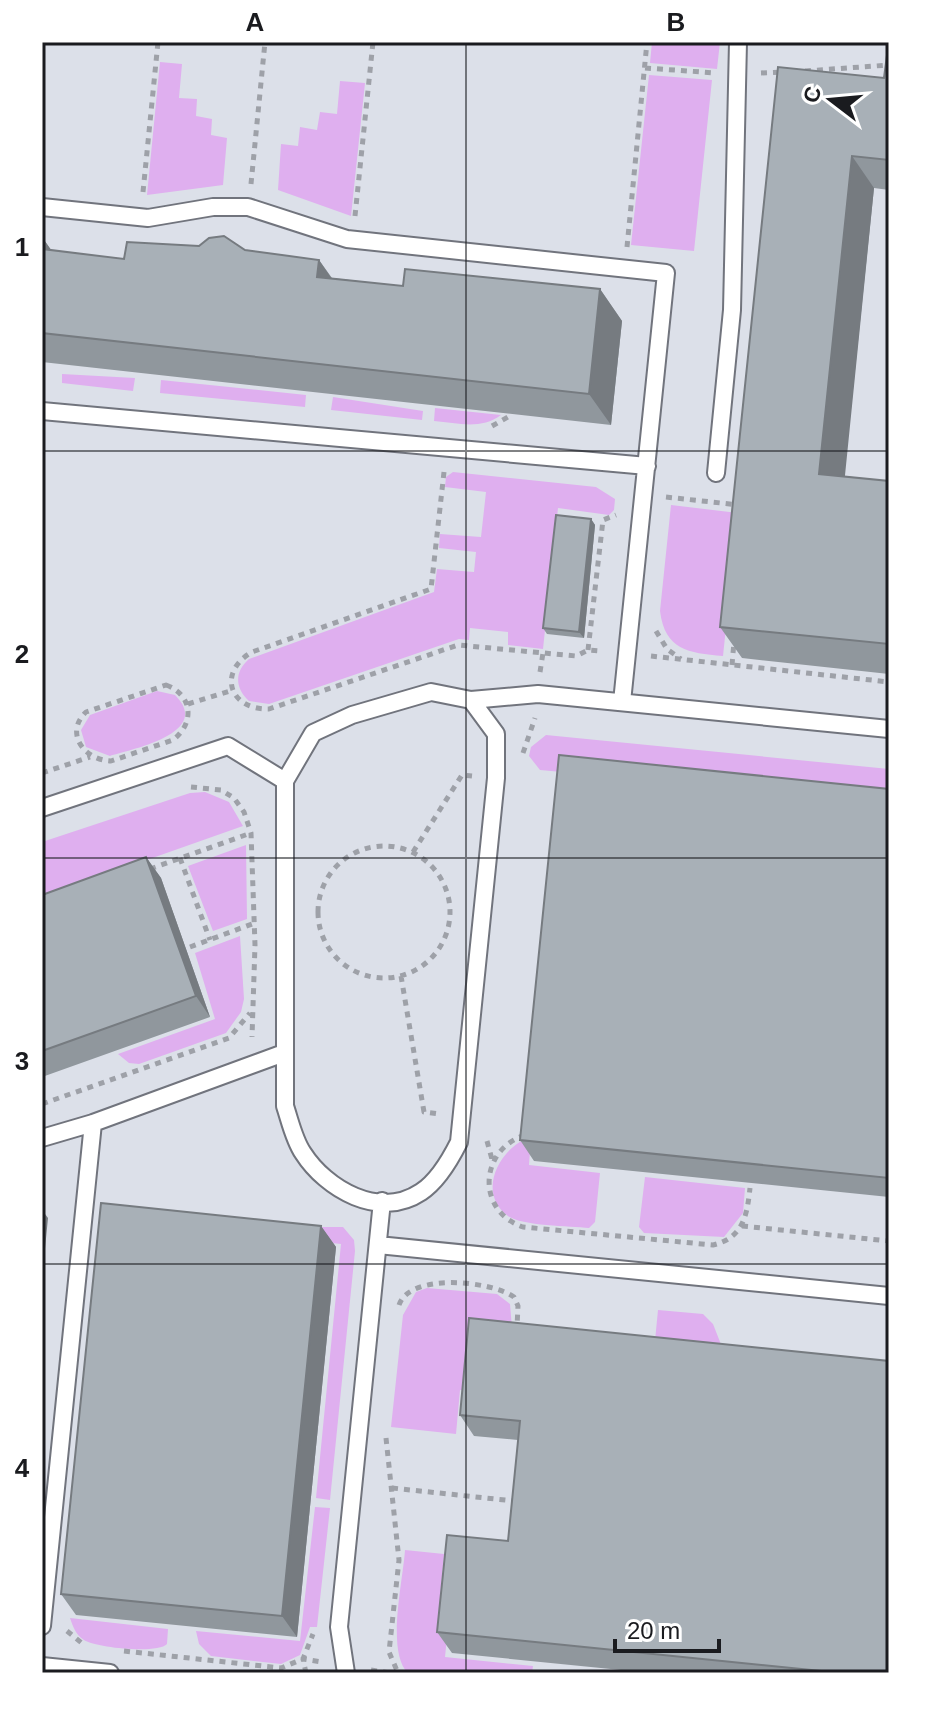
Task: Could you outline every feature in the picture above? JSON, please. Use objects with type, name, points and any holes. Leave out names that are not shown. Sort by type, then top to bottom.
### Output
[{"type":"lane","points":[[716,473],[732,310],[738,42]]},
{"type":"lane","points":[[42,207],[148,218],[213,207],[248,207],[347,239],[666,273],[622,702]]},
{"type":"lane","points":[[42,411],[647,466]]},
{"type":"lane","points":[[471,700],[496,734],[496,778],[459,1142],[448,1163],[421,1192],[393,1202],[354,1198],[327,1181],[302,1151],[285,1106],[285,781],[313,733],[352,715],[431,692],[471,700],[538,694],[889,729]]},
{"type":"lane","points":[[42,808],[228,746],[285,781]]},
{"type":"lane","points":[[42,1138],[93,1123],[284,1053]]},
{"type":"lane","points":[[49,1628],[93,1123]]},
{"type":"lane","points":[[346,1673],[339,1627],[382,1201]]},
{"type":"lane","points":[[378,1245],[889,1296]]},
{"type":"lane","points":[[42,1666],[110,1673]]},
{"type":"path","points":[[148,218],[142,200],[158,42]]},
{"type":"path","points":[[250,189],[265,42]]},
{"type":"path","points":[[347,239],[355,222],[373,42]]},
{"type":"path","points":[[627,249],[647,42]]},
{"type":"path","points":[[645,68],[736,75],[889,65]]},
{"type":"path","points":[[588,650],[603,520],[613,519],[618,512],[619,462]]},
{"type":"path","points":[[453,467],[445,470],[442,477],[431,589],[252,652],[234,666],[233,690],[246,706],[269,709],[458,645],[576,656],[588,650],[889,682]]},
{"type":"path","points":[[666,497],[748,506]]},
{"type":"path","points":[[732,665],[735,633]]},
{"type":"path","points":[[42,773],[91,757],[111,761],[173,740],[186,726],[188,704],[176,689],[166,685],[86,712],[78,719],[76,730],[78,742],[91,757]]},
{"type":"path","points":[[188,704],[233,690]]},
{"type":"path","points":[[413,852],[462,775],[496,778]]},
{"type":"path","points":[[189,787],[221,790],[234,798],[244,812],[251,833],[255,970],[250,1012],[254,1064]]},
{"type":"path","points":[[139,873],[251,833]]},
{"type":"path","points":[[380,845],[413,852],[430,863],[442,879],[449,898],[450,918],[445,938],[435,955],[420,968],[401,976],[382,978],[363,975],[339,960],[322,936],[319,899],[334,868],[348,857],[380,845]]},
{"type":"path","points":[[180,858],[210,940]]},
{"type":"path","points":[[190,947],[252,924]]},
{"type":"path","points":[[401,976],[424,1112],[463,1117]]},
{"type":"path","points":[[42,1104],[229,1038],[250,1012]]},
{"type":"path","points":[[532,1133],[510,1141],[493,1163],[489,1193],[493,1205],[511,1223],[713,1245],[725,1242],[742,1226],[750,1188]]},
{"type":"path","points":[[742,1226],[889,1241]]},
{"type":"path","points":[[370,1321],[395,1324],[401,1299],[421,1285],[434,1282],[494,1288],[514,1297],[518,1306],[517,1336]]},
{"type":"path","points":[[385,1428],[399,1560],[389,1652],[398,1673]]},
{"type":"path","points":[[392,1488],[514,1501]]},
{"type":"path","points":[[49,1628],[72,1631],[89,1647]]},
{"type":"path","points":[[119,1651],[281,1668],[291,1667],[303,1659],[314,1632]]},
{"type":"path","points":[[303,1659],[306,1673]]},
{"type":"shaded area","points":[[652,42],[720,42],[717,69],[650,63]]},
{"type":"shaded area","points":[[160,62],[182,64],[179,98],[197,99],[196,116],[212,119],[211,135],[227,138],[223,185],[147,195]]},
{"type":"shaded area","points":[[649,75],[712,80],[694,251],[631,245]]},
{"type":"shaded area","points":[[340,81],[365,83],[351,216],[278,190],[281,144],[298,146],[300,127],[317,130],[320,112],[337,114]]},
{"type":"shaded area","points":[[62,374],[135,378],[133,391],[62,383]]},
{"type":"shaded area","points":[[161,380],[306,395],[305,407],[160,393]]},
{"type":"shaded area","points":[[333,397],[423,411],[422,420],[331,410]]},
{"type":"shaded area","points":[[435,408],[501,415],[485,423],[452,423],[434,421]]},
{"type":"shaded area","points":[[453,472],[596,487],[615,499],[614,510],[609,515],[558,508],[543,649],[508,645],[508,632],[470,628],[469,640],[459,639],[269,704],[249,701],[241,691],[238,680],[241,669],[249,659],[434,592],[437,569],[474,572],[476,552],[439,548],[440,534],[481,537],[486,492],[445,487],[446,477]]},
{"type":"shaded area","points":[[671,505],[738,513],[723,656],[680,647],[667,634],[663,624],[660,611]]},
{"type":"shaded area","points":[[157,691],[175,695],[184,708],[184,720],[177,729],[151,744],[110,756],[86,747],[81,730],[90,715]]},
{"type":"shaded area","points":[[546,735],[889,769],[889,802],[540,770],[529,756],[531,747]]},
{"type":"shaded area","points":[[205,792],[229,802],[243,826],[42,897],[42,842],[190,793]]},
{"type":"shaded area","points":[[246,845],[247,919],[213,931],[188,866]]},
{"type":"shaded area","points":[[240,936],[244,999],[241,1012],[226,1033],[139,1064],[129,1063],[118,1054],[215,1019],[195,953]]},
{"type":"shaded area","points":[[531,1137],[529,1165],[600,1173],[595,1222],[589,1228],[524,1222],[508,1216],[498,1206],[493,1184],[501,1160],[509,1150]]},
{"type":"shaded area","points":[[645,1177],[745,1188],[743,1213],[724,1237],[644,1233],[639,1227]]},
{"type":"shaded area","points":[[320,1227],[343,1227],[354,1240],[355,1251],[330,1500],[316,1498],[341,1244],[313,1241]]},
{"type":"shaded area","points":[[427,1288],[497,1294],[510,1304],[512,1328],[471,1391],[460,1390],[456,1434],[391,1427],[403,1315],[416,1292]]},
{"type":"shaded area","points":[[658,1310],[703,1314],[713,1324],[722,1347],[654,1351]]},
{"type":"shaded area","points":[[315,1507],[330,1508],[317,1627],[310,1627],[300,1655],[281,1664],[211,1656],[199,1644],[196,1631],[300,1641]]},
{"type":"shaded area","points":[[405,1550],[444,1554],[440,1597],[451,1598],[445,1657],[533,1666],[532,1673],[408,1673],[401,1663],[397,1633]]},
{"type":"shaded area","points":[[70,1618],[168,1629],[167,1644],[140,1649],[91,1643],[79,1636]]},
{"type":"building","points":[[887,55],[889,160],[852,156],[819,474],[889,481],[889,644],[720,627],[778,67],[884,78]]},
{"type":"building","points":[[224,236],[245,250],[319,260],[317,277],[403,286],[405,269],[600,289],[589,394],[42,333],[42,249],[124,259],[127,242],[199,246],[209,238]]},
{"type":"building","points":[[556,515],[591,519],[579,632],[543,628]]},
{"type":"building","points":[[559,755],[889,789],[889,1178],[520,1140]]},
{"type":"building","points":[[146,857],[196,996],[42,1051],[42,895]]},
{"type":"building","points":[[101,1203],[321,1226],[282,1616],[61,1594]]},
{"type":"building","points":[[469,1318],[889,1361],[889,1673],[841,1673],[437,1632],[447,1535],[508,1541],[520,1421],[460,1415]]}]
